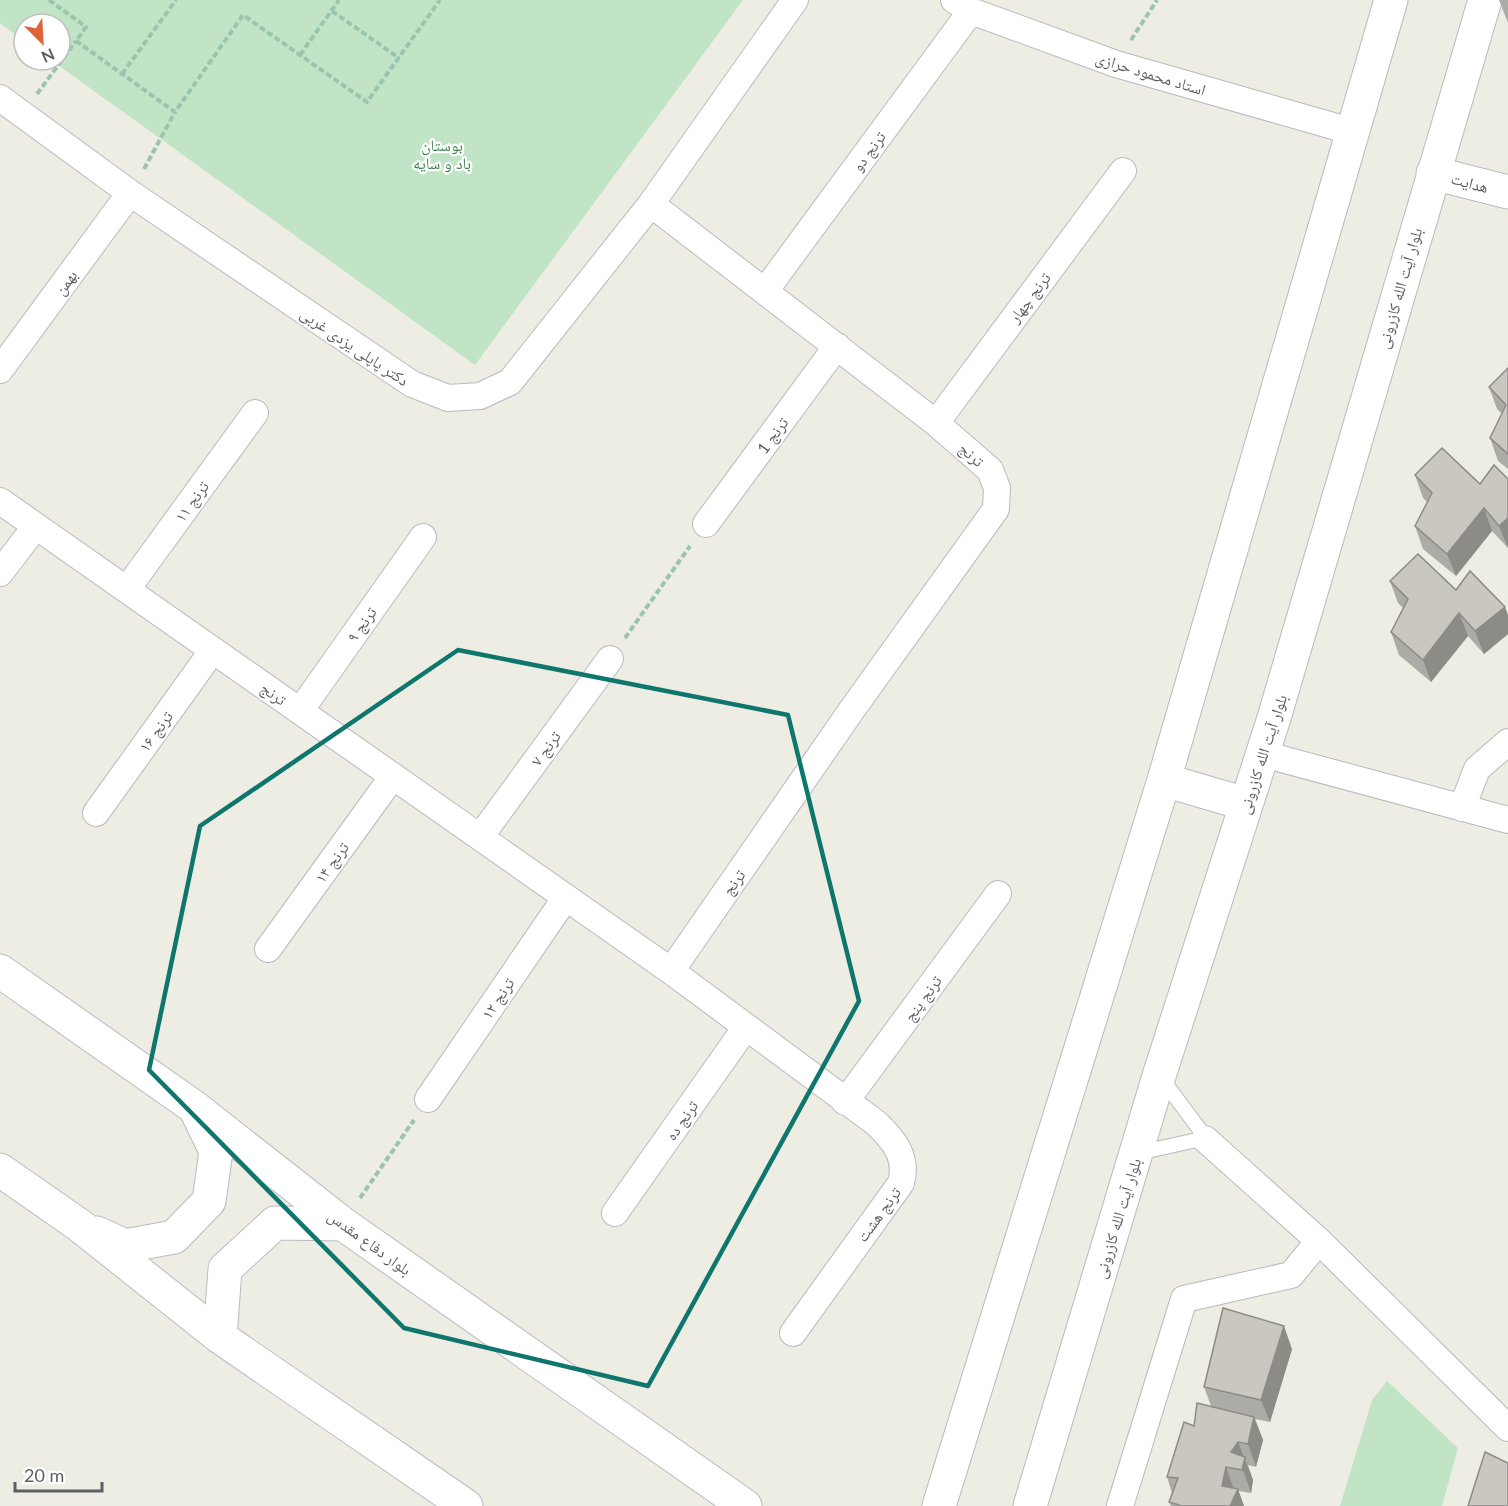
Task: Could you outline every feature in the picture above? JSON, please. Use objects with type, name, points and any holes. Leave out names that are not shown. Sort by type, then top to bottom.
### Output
[{"type":"street","name":"دکتر پاپلی یزدی غربی","points":[[0,98],[130,194],[412,384],[448,398],[480,396],[510,382],[651,204],[795,0]]},
{"type":"street","points":[[939,1506],[1164,780],[1391,0]]},
{"type":"street","name":"بلوار آیت الله کازرونی","points":[[1030,1506],[1159,1076],[1263,754],[1485,0]]},
{"type":"street","name":"استاد محمود حرازی","points":[[963,6],[1116,64],[1354,132]]},
{"type":"street","name":"ترنج دو","points":[[765,291],[963,6]]},
{"type":"street","name":"ترنج چهار","points":[[936,423],[1123,171]]},
{"type":"street","name":"هدایت","points":[[1433,173],[1508,192]]},
{"type":"street","name":"بهمن","points":[[0,370],[130,194]]},
{"type":"street","name":"ترنج","points":[[0,501],[671,971],[851,711],[996,509],[997,488],[990,470],[936,423],[651,204]]},
{"type":"street","name":"ترنج 1","points":[[706,524],[837,346]]},
{"type":"street","name":"ترنج ۱۱","points":[[127,589],[255,413]]},
{"type":"street","points":[[0,573],[36,526]]},
{"type":"street","name":"ترنج ۹","points":[[300,711],[423,537]]},
{"type":"street","name":"ترنج ۱۶","points":[[96,813],[213,650]]},
{"type":"street","name":"ترنج ۷","points":[[480,837],[610,659]]},
{"type":"street","points":[[1462,808],[1477,769],[1508,742]]},
{"type":"street","points":[[1263,754],[1508,820]]},
{"type":"street","name":"ترنج ۱۴","points":[[268,949],[393,776]]},
{"type":"street","points":[[1164,780],[1246,804]]},
{"type":"street","name":"ترنج پنج","points":[[845,1102],[998,894]]},
{"type":"street","name":"ترنج ۱۲","points":[[428,1099],[566,897]]},
{"type":"street","name":"بلوار دفاع مقدس","points":[[0,971],[194,1107],[343,1224],[745,1506]]},
{"type":"street","name":"ترنج هشت","points":[[671,971],[876,1123],[887,1133],[901,1153],[904,1173],[901,1183],[793,1333]]},
{"type":"street","name":"ترنج ده","points":[[615,1213],[746,1027]]},
{"type":"street","points":[[79,1225],[124,1246],[174,1237],[209,1201],[216,1151],[194,1107]]},
{"type":"street","points":[[1205,1139],[1319,1241],[1508,1428]]},
{"type":"street","points":[[0,1170],[79,1225],[220,1337],[466,1506]]},
{"type":"street","points":[[220,1337],[225,1269],[241,1254],[275,1223],[343,1224]]},
{"type":"street","points":[[1120,1506],[1184,1299],[1291,1275],[1319,1241]]},
{"type":"lane","points":[[1136,1153],[1205,1139],[1159,1076]]},
{"type":"path","points":[[23,115],[86,27],[49,0]]},
{"type":"path","points":[[122,74],[176,0]]},
{"type":"path","points":[[300,55],[339,0]]},
{"type":"path","points":[[130,194],[175,112],[243,15],[367,102],[440,0]]},
{"type":"path","points":[[1116,64],[1156,0]]},
{"type":"path","points":[[332,11],[399,58]]},
{"type":"path","points":[[76,42],[175,112]]},
{"type":"path","points":[[610,659],[706,524]]},
{"type":"path","points":[[343,1224],[428,1099]]},
{"type":"highlighted area","points":[[458,650],[788,715],[859,1001],[648,1386],[404,1328],[149,1070],[200,826]]},
{"type":"green space","name":"بوستان باد و سایه","points":[[0,0],[743,0],[475,365],[68,72],[72,72],[72,12],[12,12],[12,32],[0,23]]},
{"type":"green space","points":[[1387,1381],[1458,1448],[1442,1506],[1340,1506],[1372,1400]]},
{"type":"building","points":[[1508,368],[1508,454],[1490,438],[1506,405],[1489,387]]},
{"type":"building","points":[[1442,448],[1480,484],[1494,465],[1508,479],[1508,518],[1499,526],[1484,508],[1447,554],[1415,526],[1432,493],[1415,475]]},
{"type":"building","points":[[1418,554],[1456,590],[1470,571],[1505,607],[1475,631],[1459,613],[1423,660],[1391,632],[1408,599],[1390,581]]},
{"type":"building","points":[[1223,1308],[1284,1326],[1261,1400],[1204,1387]]},
{"type":"building","points":[[1197,1403],[1254,1417],[1248,1444],[1238,1442],[1231,1452],[1245,1457],[1242,1470],[1226,1467],[1222,1486],[1238,1489],[1230,1506],[1182,1506],[1169,1502],[1178,1478],[1167,1477],[1184,1422],[1194,1426]]},
{"type":"building","points":[[1485,1452],[1508,1463],[1508,1506],[1468,1506]]}]
